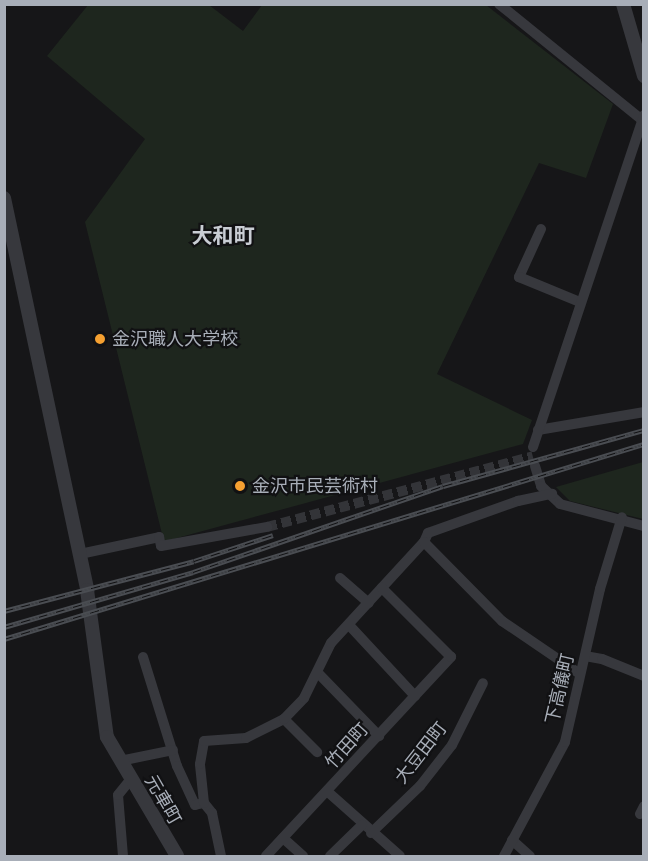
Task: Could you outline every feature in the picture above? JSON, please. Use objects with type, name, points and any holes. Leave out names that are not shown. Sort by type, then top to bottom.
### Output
[{"type":"street","points":[[499,4],[643,117],[533,447]]},
{"type":"street","points":[[623,4],[644,76]]},
{"type":"street","name":"元車町","points":[[4,198],[80,554],[108,737],[130,780],[177,856]]},
{"type":"street","points":[[541,229],[519,277],[580,302]]},
{"type":"street","points":[[538,430],[644,412]]},
{"type":"street","points":[[535,466],[541,486],[560,504],[622,518],[644,526]]},
{"type":"street","points":[[221,856],[212,813],[204,803],[200,764],[204,741],[246,738],[284,719],[304,698],[318,674],[322,657],[424,542],[428,533],[518,501],[552,494]]},
{"type":"street","name":"下高儀町","points":[[504,856],[565,742],[580,674],[622,518]]},
{"type":"street","points":[[80,554],[159,537],[161,546],[267,527]]},
{"type":"street","points":[[424,542],[502,621],[580,674]]},
{"type":"street","points":[[340,578],[369,603]]},
{"type":"street","name":"竹田町","points":[[266,856],[328,792],[451,657],[382,588]]},
{"type":"street","points":[[349,625],[415,696]]},
{"type":"street","points":[[585,656],[602,658],[644,676]]},
{"type":"street","points":[[143,657],[173,750],[195,805],[204,803]]},
{"type":"street","points":[[318,674],[379,736]]},
{"type":"street","name":"大豆田町","points":[[330,856],[420,786],[452,745],[483,683]]},
{"type":"street","points":[[284,719],[317,752]]},
{"type":"street","points":[[120,761],[173,750]]},
{"type":"street","points":[[123,856],[118,795],[130,780]]},
{"type":"street","points":[[328,792],[400,856]]},
{"type":"street","points":[[284,838],[303,856]]},
{"type":"street","points":[[512,840],[530,856]]},
{"type":"shaded area","points":[[88,5],[209,5],[243,31],[262,5],[486,5],[613,104],[586,178],[539,163],[437,374],[532,420],[523,444],[166,541],[163,538],[85,222],[145,139],[47,56]]},
{"type":"shaded area","points":[[643,462],[643,519],[570,501],[556,487]]},
{"type":"tunnel","points":[[267,527],[533,456]]},
{"type":"railway","points":[[4,627],[193,572],[443,486],[644,430]]},
{"type":"railway","points":[[4,639],[644,444]]},
{"type":"railway","points":[[4,611],[194,561],[273,535]]},
{"type":"place","name":"金沢職人大学校","points":[[100,339]]},
{"type":"place","name":"金沢市民芸術村","points":[[240,486]]},
{"type":"district","name":"大和町","points":[[223,236]]}]
